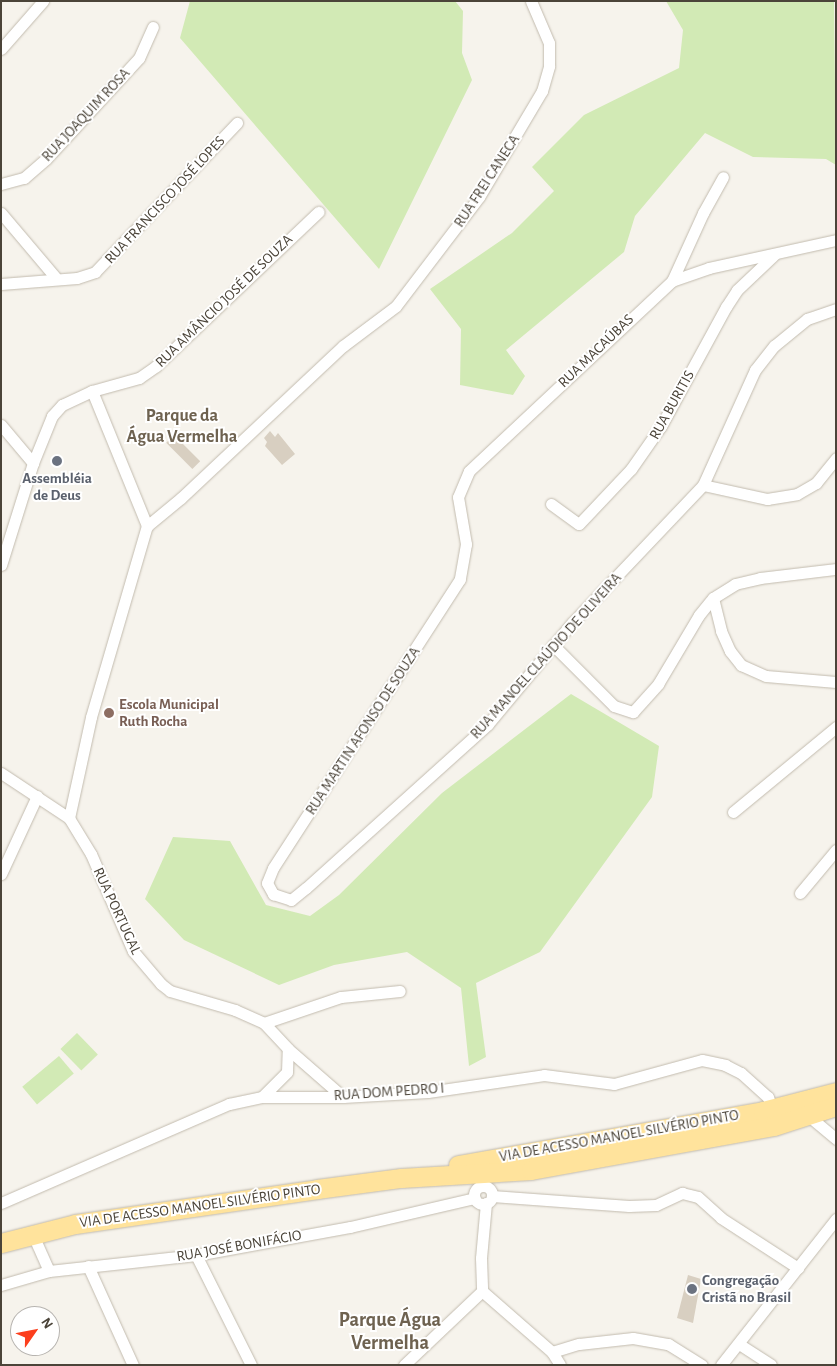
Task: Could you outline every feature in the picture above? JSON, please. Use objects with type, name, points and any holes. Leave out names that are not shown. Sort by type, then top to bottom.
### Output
[{"type":"main road","name":"VIA DE ACESSO MANOEL SILVÉRIO PINTO","points":[[1,1243],[74,1224],[401,1178],[487,1185],[836,1092]]},
{"type":"main road","name":"VIA DE ACESSO MANOEL SILVÉRIO PINTO","points":[[487,1185],[531,1170],[810,1117],[836,1106]]},
{"type":"main road","points":[[716,1136],[769,1120],[773,1116],[772,1110]]},
{"type":"street","points":[[1,49],[43,1]]},
{"type":"street","name":"RUA FREI CANECA","points":[[147,526],[181,498],[360,332],[396,306],[412,288],[479,197],[542,91],[549,66],[549,43],[531,1]]},
{"type":"street","name":"RUA JOAQUIM ROSA","points":[[1,184],[24,178],[46,159],[139,58],[153,27]]},
{"type":"street","name":"RUA FRANCISCO JOSÉ LOPES","points":[[1,284],[55,277],[82,276],[104,265],[237,123]]},
{"type":"street","points":[[672,281],[703,213],[724,177]]},
{"type":"street","name":"RUA AMÂNCIO JOSÉ DE SOUZA","points":[[1,565],[33,463],[52,416],[62,405],[92,391],[139,378],[162,362],[318,212]]},
{"type":"street","points":[[1,213],[55,277]]},
{"type":"street","name":"RUA MACAÚBAS","points":[[464,565],[466,544],[458,497],[469,471],[672,281],[709,268],[836,240]]},
{"type":"street","name":"RUA BURITIS","points":[[551,504],[579,524],[631,469],[657,433],[730,302],[776,253]]},
{"type":"street","name":"RUA MANOEL CLAÚDIO DE OLIVEIRA","points":[[273,894],[291,900],[473,740],[553,645],[703,485],[755,370],[791,329],[807,318],[836,309]]},
{"type":"street","points":[[69,818],[91,717],[147,526],[92,391]]},
{"type":"street","points":[[1,425],[33,463]]},
{"type":"street","points":[[703,485],[767,499],[797,494],[816,483],[836,458]]},
{"type":"street","name":"RUA MARTIN AFONSO DE SOUZA","points":[[273,894],[267,883],[273,868],[455,588],[464,565]]},
{"type":"street","points":[[553,645],[614,706],[628,712],[639,708],[713,598],[735,584],[760,578],[836,568]]},
{"type":"street","points":[[713,598],[724,638],[741,665],[766,676],[836,682]]},
{"type":"street","points":[[733,812],[836,727]]},
{"type":"street","name":"RUA PORTUGAL","points":[[1,773],[69,818],[91,854],[133,951],[146,969],[170,991],[235,1010],[264,1023],[288,1049],[343,1097]]},
{"type":"street","points":[[1,874],[37,796]]},
{"type":"street","points":[[800,893],[836,850]]},
{"type":"street","points":[[264,1023],[341,997],[400,991]]},
{"type":"street","points":[[262,1097],[287,1072],[288,1049]]},
{"type":"street","name":"RUA DOM PEDRO I","points":[[1,1203],[229,1104],[262,1097],[343,1097],[428,1092],[544,1075],[614,1084],[702,1060],[725,1065],[741,1074],[768,1097],[772,1110]]},
{"type":"street","points":[[810,1117],[836,1139]]},
{"type":"street","points":[[487,1185],[481,1258],[482,1291],[552,1352],[560,1365]]},
{"type":"street","name":"RUA JOSÉ BONIFÁCIO","points":[[1,1284],[49,1271],[196,1255],[364,1224],[487,1185],[629,1206],[656,1205],[682,1193],[698,1197],[721,1218],[798,1268]]},
{"type":"street","points":[[721,1365],[836,1219]]},
{"type":"street","points":[[33,1235],[49,1271]]},
{"type":"street","points":[[196,1255],[251,1365]]},
{"type":"street","points":[[88,1266],[133,1365]]},
{"type":"street","points":[[404,1365],[482,1291]]},
{"type":"street","points":[[552,1352],[579,1344],[634,1338],[668,1344],[702,1365]]},
{"type":"street","points":[[739,1344],[771,1365]]},
{"type":"green space","points":[[190,1],[455,1],[463,11],[462,53],[472,80],[379,269],[180,38]]},
{"type":"green space","points":[[666,1],[834,1],[836,165],[826,159],[753,157],[705,133],[635,216],[624,252],[506,350],[525,376],[513,395],[460,385],[461,329],[430,289],[512,233],[554,191],[532,167],[584,115],[679,68],[683,30]]},
{"type":"green space","points":[[571,694],[659,746],[652,797],[540,952],[476,983],[486,1057],[469,1066],[461,988],[407,952],[334,965],[279,985],[184,940],[145,899],[173,837],[230,841],[266,905],[310,916],[339,895],[442,793]]},
{"type":"green space","points":[[77,1033],[98,1055],[81,1071],[60,1049]]},
{"type":"green space","points":[[59,1056],[74,1074],[37,1104],[22,1087]]},
{"type":"building","points":[[270,431],[275,437],[278,433],[295,454],[282,465],[265,446],[267,442],[264,438]]},
{"type":"building","points":[[174,435],[200,461],[192,469],[166,443]]},
{"type":"building","name":"Congregação Cristã no Brasil","points":[[688,1275],[701,1279],[693,1323],[677,1318]]},
{"type":"place","name":"Assembléia de Deus","points":[[57,461]]},
{"type":"place","name":"Escola Municipal Ruth Rocha","points":[[109,713]]},
{"type":"place","name":"Congregação Cristã no Brasil","points":[[692,1289]]},
{"type":"district","name":"Parque da Água Vermelha","points":[[182,427]]},
{"type":"district","name":"Parque Água Vermelha","points":[[390,1332]]}]
